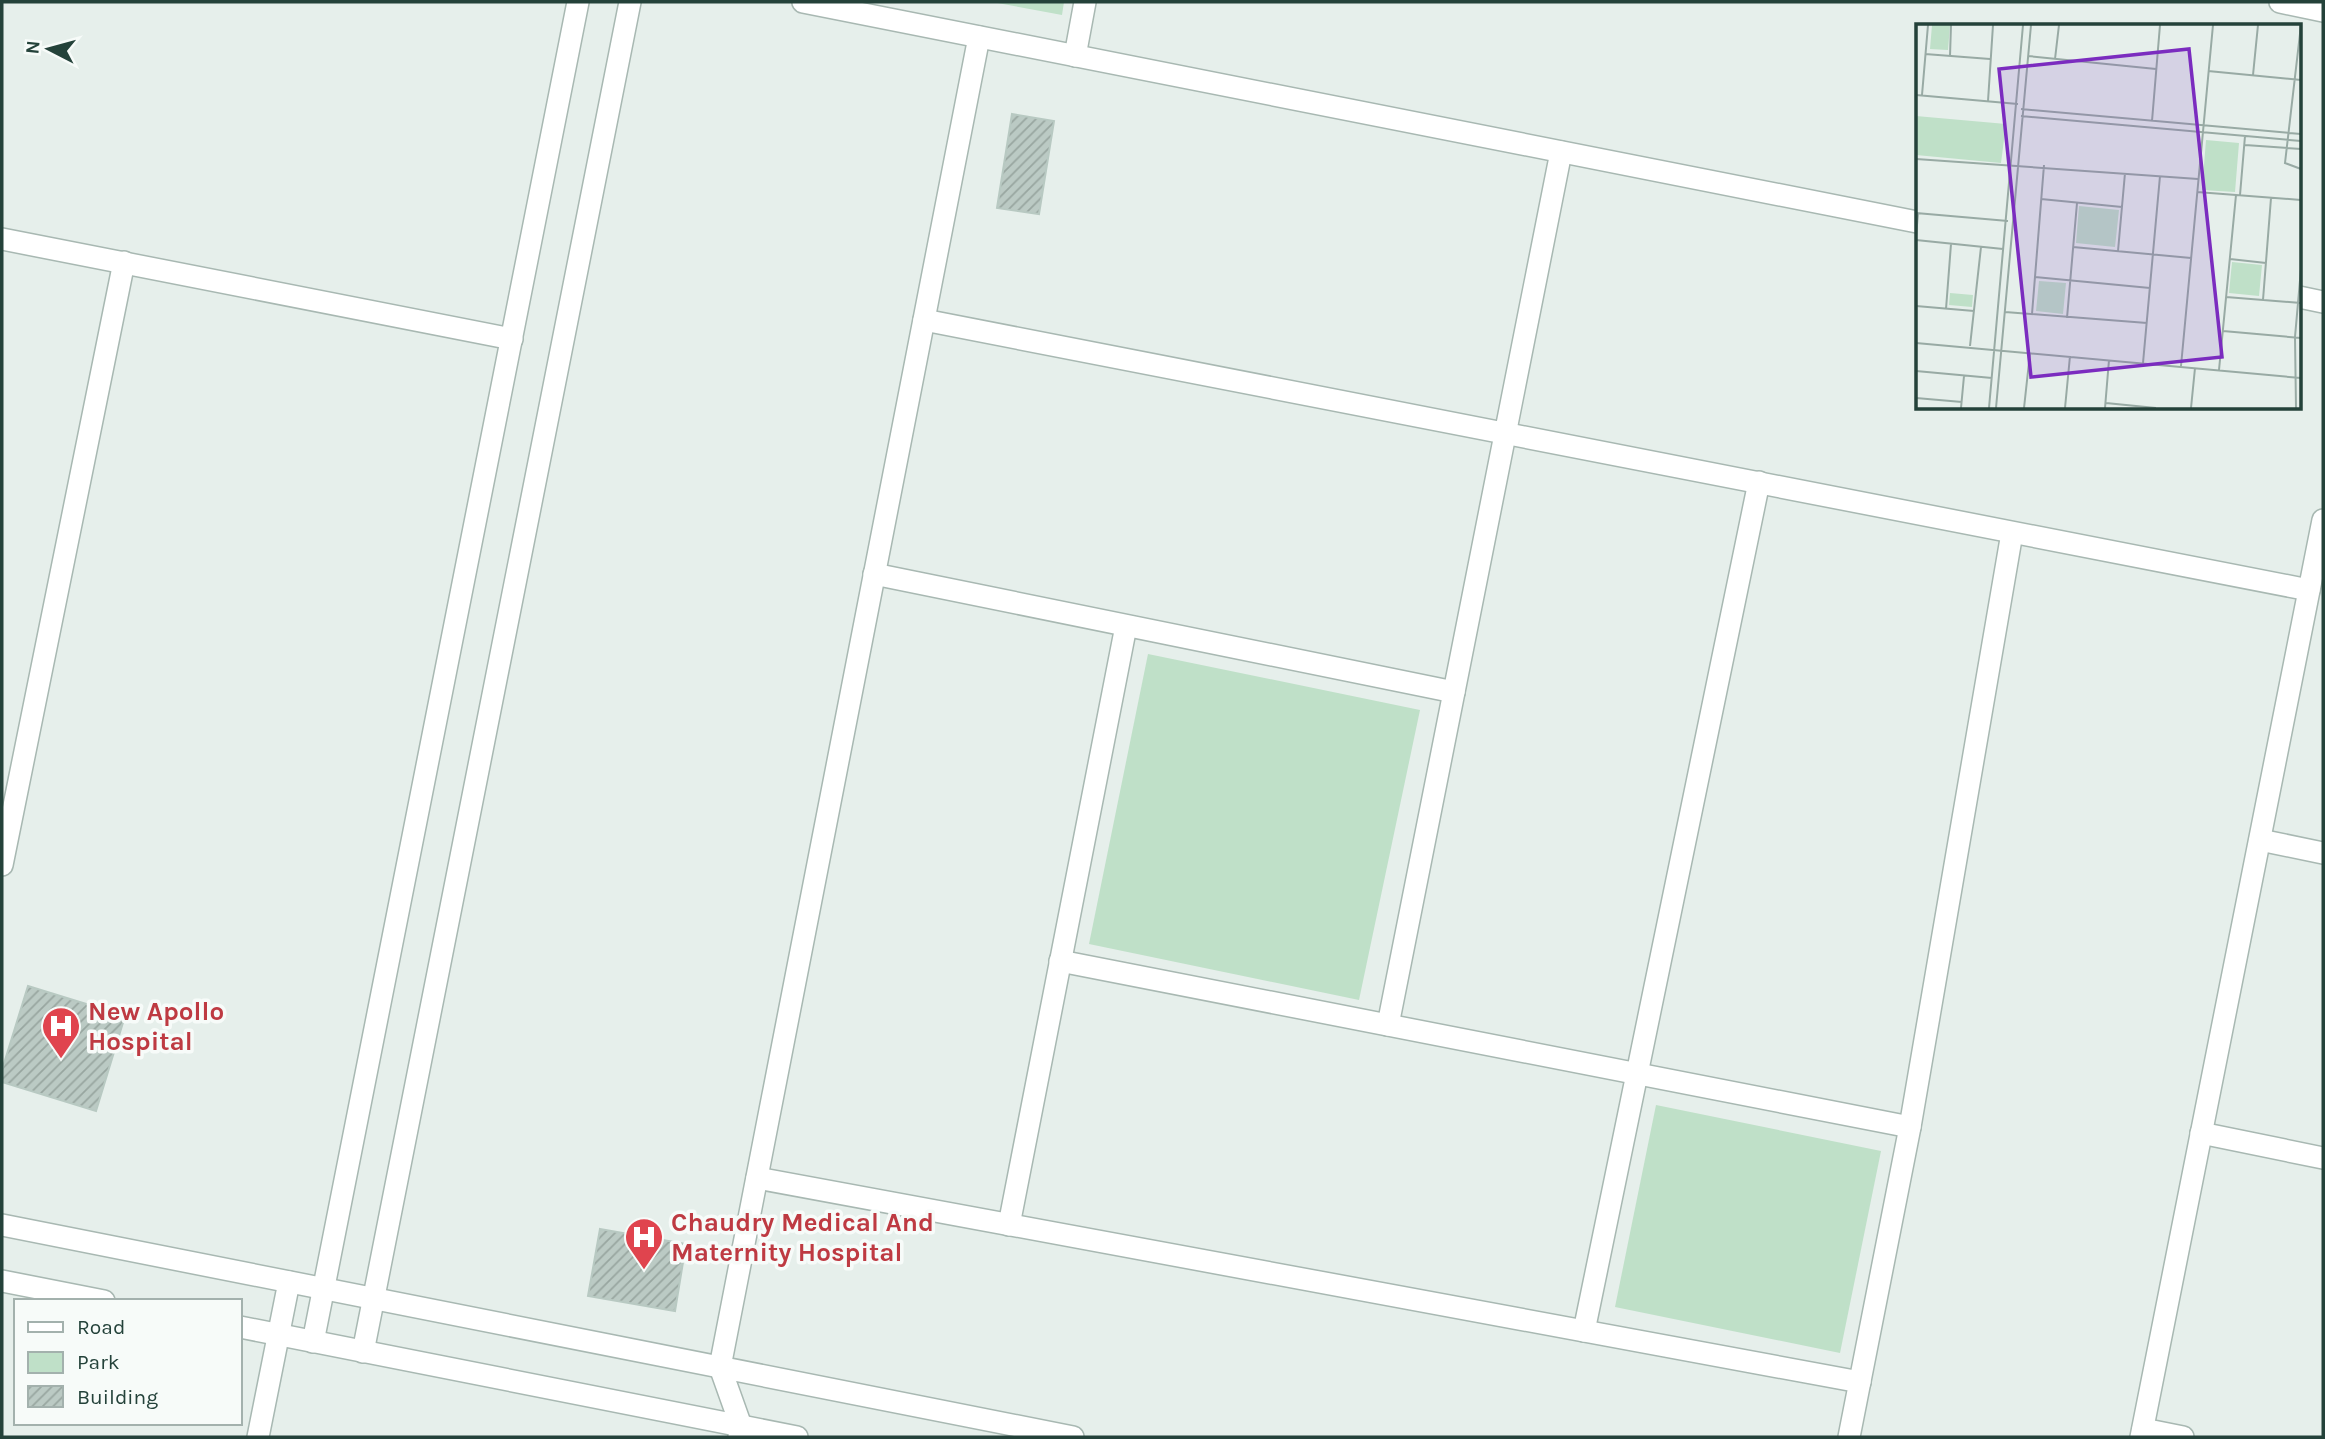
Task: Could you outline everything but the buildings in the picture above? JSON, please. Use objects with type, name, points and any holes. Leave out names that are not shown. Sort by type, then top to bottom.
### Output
[{"type":"street","points":[[313,1342],[578,2]]},
{"type":"street","points":[[363,1352],[630,2]]},
{"type":"street","points":[[803,2],[1916,222]]},
{"type":"street","points":[[1075,56],[1085,2]]},
{"type":"street","points":[[2280,2],[2323,10]]},
{"type":"street","points":[[740,1432],[720,1367],[979,37]]},
{"type":"street","points":[[1388,1025],[1561,152]]},
{"type":"street","points":[[2,239],[512,339]]},
{"type":"street","points":[[2,865],[124,262]]},
{"type":"street","points":[[2300,297],[2323,302]]},
{"type":"street","points":[[924,320],[2309,590]]},
{"type":"street","points":[[1584,1331],[1759,482]]},
{"type":"street","points":[[2183,1437],[2142,1433],[2323,520]]},
{"type":"street","points":[[1849,1437],[1910,1128],[2012,533]]},
{"type":"street","points":[[874,574],[1454,692]]},
{"type":"street","points":[[1009,1224],[1126,625]]},
{"type":"street","points":[[2260,840],[2323,853]]},
{"type":"street","points":[[1060,961],[1910,1128]]},
{"type":"street","points":[[2201,1133],[2323,1158]]},
{"type":"street","points":[[757,1178],[1860,1382]]},
{"type":"street","points":[[2,1225],[1073,1437]]},
{"type":"street","points":[[2,1281],[94,1299]]},
{"type":"street","points":[[258,1437],[289,1282]]},
{"type":"street","points":[[242,1327],[740,1432],[797,1437]]},
{"type":"green space","points":[[992,2],[1064,2],[1062,15]]},
{"type":"green space","points":[[1148,654],[1420,710],[1359,1000],[1089,944]]},
{"type":"green space","points":[[1656,1105],[1881,1151],[1840,1353],[1615,1307]]},
{"type":"place","name":"New Apollo Hospital","points":[[61,1060]]},
{"type":"place","name":"Chaudry Medical And Maternity Hospital","points":[[644,1271]]}]
